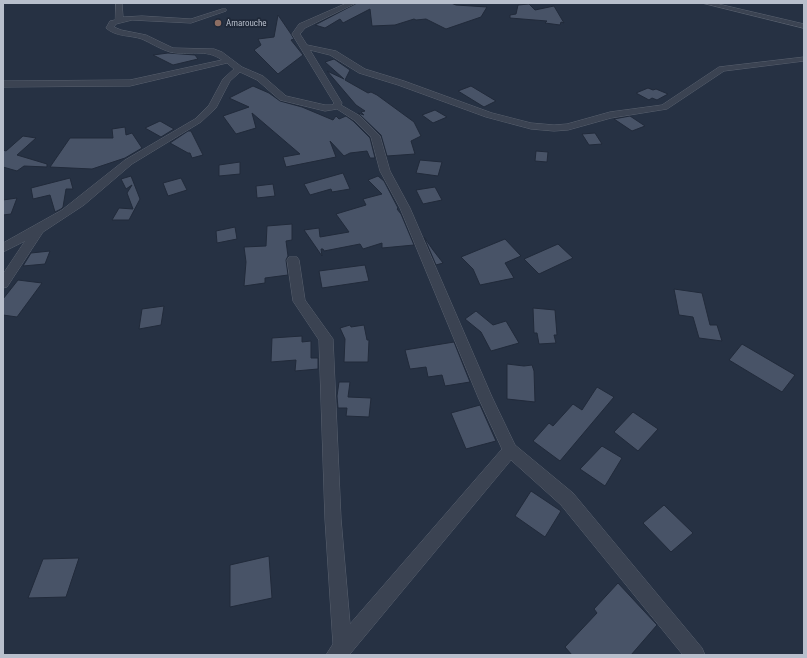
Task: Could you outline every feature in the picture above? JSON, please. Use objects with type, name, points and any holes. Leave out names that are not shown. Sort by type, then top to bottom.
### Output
[{"type":"street","points":[[119,3],[119,20]]},
{"type":"street","points":[[336,105],[338,103],[333,93],[302,46],[296,34],[302,26],[353,3]]},
{"type":"street","points":[[705,3],[784,20],[804,26]]},
{"type":"street","points":[[224,10],[210,16],[191,21],[129,18],[113,23],[110,28],[119,32],[143,38],[172,50],[211,51],[219,54],[239,69],[260,78],[283,98],[325,108],[335,107],[336,105]]},
{"type":"street","points":[[302,46],[333,53],[362,71],[401,83],[489,115],[531,126],[554,128],[568,127],[610,115],[664,107],[722,69],[804,59]]},
{"type":"street","points":[[3,84],[130,83],[227,61]]},
{"type":"street","points":[[3,248],[38,230],[74,207],[118,170],[208,112],[215,103],[226,79],[239,69]]},
{"type":"street","points":[[336,105],[357,118],[375,136],[385,171],[405,208],[485,397],[510,450],[567,499],[695,655]]},
{"type":"street","points":[[3,284],[38,230]]},
{"type":"street","points":[[293,260],[299,301],[326,339],[339,651]]},
{"type":"street","points":[[339,651],[510,450]]},
{"type":"building","points":[[357,3],[451,3],[456,5],[487,7],[481,17],[446,29],[426,19],[414,19],[395,25],[372,26],[370,9],[343,23],[340,19],[325,28],[315,25]]},
{"type":"building","points":[[529,4],[535,10],[554,6],[564,23],[561,22],[560,25],[545,23],[547,21],[510,18],[510,15],[516,14],[518,5]]},
{"type":"building","points":[[278,15],[294,39],[291,40],[303,55],[278,74],[254,50],[261,45],[258,39],[274,37]]},
{"type":"building","points":[[168,53],[195,55],[198,59],[173,65],[153,55]]},
{"type":"building","points":[[334,59],[350,70],[345,80],[368,93],[371,92],[377,95],[414,122],[421,136],[411,141],[415,154],[387,156],[381,135],[358,113],[364,115],[361,112],[365,111],[356,105],[327,71],[344,79],[325,62]]},
{"type":"building","points":[[253,86],[269,93],[280,101],[302,107],[333,120],[336,116],[339,119],[346,116],[370,138],[375,158],[370,158],[367,151],[350,153],[344,156],[330,141],[336,157],[286,167],[283,157],[300,154],[252,113],[256,128],[236,134],[223,116],[249,107],[229,98]]},
{"type":"building","points":[[471,86],[496,101],[484,107],[458,91]]},
{"type":"building","points":[[648,88],[653,90],[656,89],[668,94],[657,100],[652,98],[649,100],[636,93]]},
{"type":"building","points":[[435,110],[447,117],[433,123],[422,115]]},
{"type":"building","points":[[630,116],[645,126],[632,131],[614,119]]},
{"type":"building","points":[[160,121],[174,129],[161,137],[145,128]]},
{"type":"building","points":[[125,127],[126,135],[132,133],[142,148],[125,158],[92,169],[50,167],[70,138],[113,138],[112,129]]},
{"type":"building","points":[[188,131],[191,131],[203,155],[192,158],[190,153],[170,143]]},
{"type":"building","points":[[595,133],[602,144],[589,145],[582,134]]},
{"type":"building","points":[[23,136],[36,138],[17,155],[47,164],[47,167],[24,166],[17,171],[3,167],[3,150],[6,151]]},
{"type":"building","points":[[536,151],[548,152],[547,162],[535,161]]},
{"type":"building","points":[[420,160],[442,162],[438,176],[416,173]]},
{"type":"building","points":[[240,162],[240,174],[219,176],[219,165]]},
{"type":"building","points":[[343,173],[350,189],[332,192],[331,189],[310,195],[304,184]]},
{"type":"building","points":[[131,176],[140,199],[129,220],[112,220],[119,208],[133,209],[127,193],[132,185],[126,189],[121,179]]},
{"type":"building","points":[[378,176],[384,181],[398,208],[397,209],[401,214],[414,245],[382,248],[382,243],[363,249],[360,244],[324,251],[321,249],[322,256],[304,230],[319,228],[320,237],[349,232],[336,214],[366,205],[363,199],[382,194],[368,180]]},
{"type":"building","points":[[70,178],[73,189],[66,189],[63,207],[61,209],[55,212],[50,195],[33,199],[31,188]]},
{"type":"building","points":[[181,178],[187,190],[168,196],[163,183]]},
{"type":"building","points":[[273,184],[275,196],[257,198],[256,186]]},
{"type":"building","points":[[435,187],[442,200],[423,204],[416,190]]},
{"type":"building","points":[[17,198],[11,214],[3,215],[3,200]]},
{"type":"building","points":[[292,224],[292,240],[286,241],[288,275],[265,278],[265,283],[244,286],[246,262],[244,247],[266,246],[267,226]]},
{"type":"building","points":[[235,227],[237,239],[217,243],[216,231]]},
{"type":"building","points":[[424,237],[433,250],[443,263],[436,265]]},
{"type":"building","points":[[505,239],[521,256],[505,263],[514,278],[480,285],[473,269],[461,257]]},
{"type":"building","points":[[558,244],[573,258],[539,274],[524,259]]},
{"type":"building","points":[[50,251],[45,264],[23,266],[31,253]]},
{"type":"building","points":[[365,265],[369,281],[322,288],[319,271]]},
{"type":"building","points":[[18,280],[42,283],[17,317],[3,315],[3,299]]},
{"type":"building","points":[[674,289],[702,293],[710,325],[717,325],[722,341],[699,338],[693,317],[679,315]]},
{"type":"building","points":[[164,306],[161,325],[139,329],[142,309]]},
{"type":"building","points":[[533,308],[555,310],[557,335],[554,335],[556,343],[539,344],[537,333],[534,333]]},
{"type":"building","points":[[476,311],[493,325],[506,321],[519,343],[491,351],[481,332],[465,319]]},
{"type":"building","points":[[350,325],[351,327],[364,325],[367,340],[369,340],[368,362],[344,362],[345,339],[340,328]]},
{"type":"building","points":[[302,336],[302,342],[311,341],[311,358],[318,358],[318,369],[295,371],[296,360],[271,362],[272,338]]},
{"type":"building","points":[[454,342],[470,382],[445,386],[442,375],[428,377],[426,367],[410,369],[405,350]]},
{"type":"building","points":[[742,344],[795,375],[782,392],[729,360]]},
{"type":"building","points":[[507,364],[524,366],[532,365],[534,371],[535,402],[507,399]]},
{"type":"building","points":[[339,382],[350,382],[348,397],[371,398],[369,417],[346,416],[347,408],[338,408],[337,396]]},
{"type":"building","points":[[597,387],[614,397],[560,461],[533,441],[549,423],[553,426],[573,404],[582,410]]},
{"type":"building","points":[[480,405],[496,441],[466,449],[451,413]]},
{"type":"building","points":[[633,412],[658,429],[638,451],[614,432]]},
{"type":"building","points":[[602,446],[622,458],[605,486],[580,469]]},
{"type":"building","points":[[531,491],[561,511],[545,537],[515,516]]},
{"type":"building","points":[[664,505],[693,533],[671,552],[643,523]]},
{"type":"building","points":[[269,556],[272,598],[230,607],[230,565]]},
{"type":"building","points":[[79,558],[66,597],[28,598],[43,559]]},
{"type":"building","points":[[618,583],[657,625],[631,655],[572,655],[565,647],[597,613],[594,609]]},
{"type":"place","name":"Amarouche","points":[[218,23]]}]
